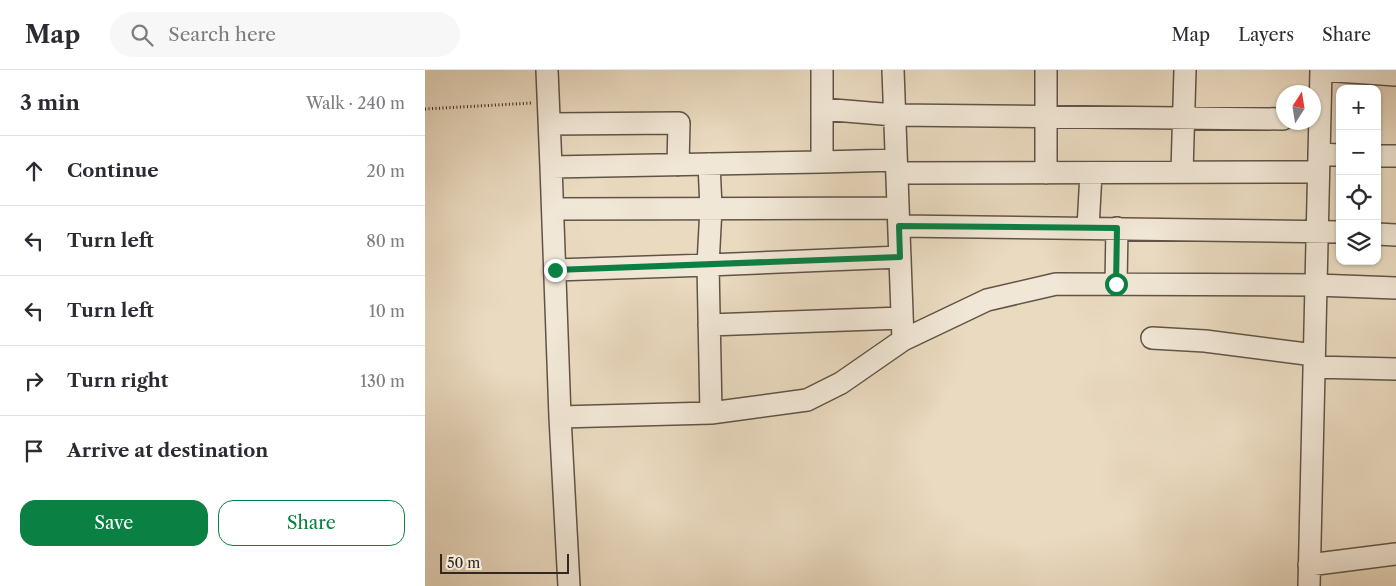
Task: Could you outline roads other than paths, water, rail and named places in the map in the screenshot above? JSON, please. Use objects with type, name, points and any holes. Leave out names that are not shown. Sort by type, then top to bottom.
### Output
[{"type":"street","points":[[547,70],[560,417],[569,586]]},
{"type":"street","points":[[822,70],[822,162]]},
{"type":"street","points":[[893,70],[903,340]]},
{"type":"street","points":[[1046,70],[1046,173]]},
{"type":"street","points":[[1181,172],[1185,70]]},
{"type":"street","points":[[1320,85],[1321,70],[1396,75]]},
{"type":"street","points":[[822,109],[894,115],[1276,119]]},
{"type":"street","points":[[550,124],[679,122],[678,165]]},
{"type":"street","points":[[1309,586],[1317,230],[1326,160],[1319,130]]},
{"type":"street","points":[[1381,156],[1396,156]]},
{"type":"street","points":[[551,167],[822,162],[896,167],[1091,173],[1181,172],[1326,160]]},
{"type":"street","points":[[709,164],[711,208],[708,265],[711,413]]},
{"type":"street","points":[[1088,228],[1091,173]]},
{"type":"street","points":[[553,209],[711,208],[1088,228],[1336,232]]},
{"type":"street","points":[[1116,284],[1117,228]]},
{"type":"street","points":[[1381,234],[1396,235]]},
{"type":"street","points":[[555,270],[900,257]]},
{"type":"street","points":[[560,417],[711,413],[807,400],[841,383],[903,340],[987,300],[1055,284],[1316,285],[1396,288]]},
{"type":"street","points":[[709,325],[903,318]]},
{"type":"street","points":[[1152,338],[1205,341],[1314,361],[1396,369]]},
{"type":"street","points":[[1309,564],[1396,554]]}]
